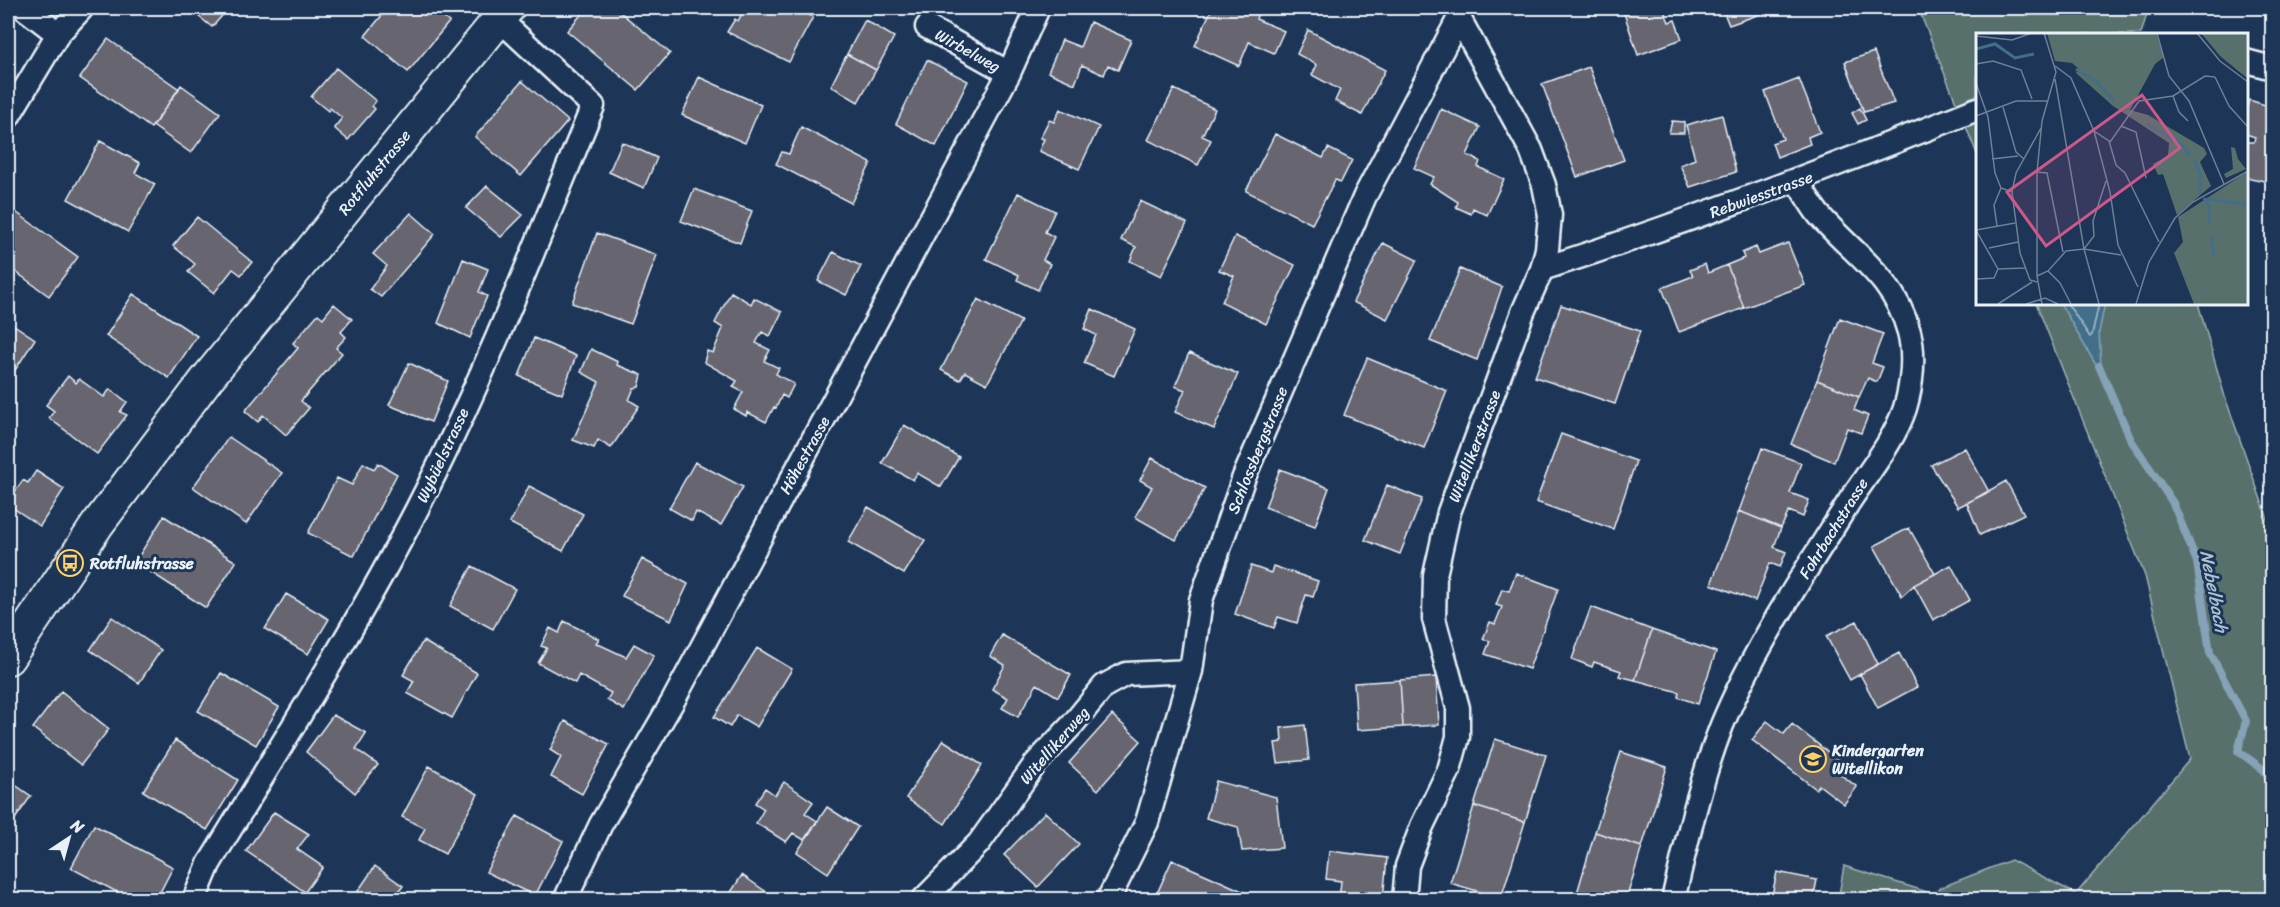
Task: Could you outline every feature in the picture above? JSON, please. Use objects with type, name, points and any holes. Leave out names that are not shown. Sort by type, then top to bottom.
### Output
[{"type":"main road","name":"Rotfluhstrasse","points":[[8,658],[70,563],[171,426],[503,13]]},
{"type":"street","points":[[24,8],[58,34]]},
{"type":"street","points":[[8,117],[58,34],[82,8]]},
{"type":"street","name":"Höhestrasse","points":[[565,900],[601,824],[673,701],[1009,73],[1038,8]]},
{"type":"street","name":"Wybüelstrasse","points":[[194,900],[209,864],[333,659],[436,471],[593,106],[503,13]]},
{"type":"street","name":"Witellikerstrasse","points":[[1404,900],[1407,866],[1422,826],[1449,770],[1458,738],[1458,708],[1434,619],[1435,575],[1449,512],[1523,312],[1542,269],[1547,249],[1550,215],[1544,185],[1531,150],[1459,13]]},
{"type":"street","name":"Schlossbergstrasse","points":[[1108,900],[1147,822],[1191,671],[1201,600],[1244,477],[1365,196],[1459,13]]},
{"type":"street","name":"Wirbelweg","points":[[927,27],[1009,73]]},
{"type":"street","points":[[2247,61],[2272,68]]},
{"type":"street","name":"Rebwiesstrasse","points":[[1542,269],[1635,240],[1797,181],[1976,110]]},
{"type":"street","name":"Fohrbachstrasse","points":[[1673,900],[1694,813],[1722,725],[1754,661],[1805,572],[1892,435],[1905,408],[1912,369],[1909,332],[1894,295],[1873,266],[1819,215],[1797,181]]},
{"type":"street","name":"Witellikerweg","points":[[923,900],[979,843],[1036,763],[1072,725],[1104,686],[1126,674],[1191,671]]},
{"type":"green space","points":[[1918,8],[2161,8],[2147,14],[2141,33],[1976,33],[1976,152]]},
{"type":"green space","points":[[2036,304],[2198,304],[2225,397],[2272,531],[2272,899],[1838,900],[1844,866],[1937,895],[1939,888],[2011,860],[2076,894],[2190,759],[2145,576]]},
{"type":"water","points":[[2061,304],[2105,304],[2099,332],[2101,366],[2097,367]]},
{"type":"building","points":[[188,8],[229,8],[212,27]]},
{"type":"building","points":[[388,8],[431,8],[449,22],[408,72],[365,36]]},
{"type":"building","points":[[587,8],[615,8],[670,53],[638,90],[567,31]]},
{"type":"building","points":[[745,8],[795,8],[813,17],[789,62],[727,32],[735,19],[738,21]]},
{"type":"building","points":[[1212,8],[1260,8],[1256,19],[1284,31],[1274,53],[1249,42],[1239,66],[1195,46]]},
{"type":"building","points":[[1663,8],[1669,22],[1675,20],[1682,39],[1638,55],[1623,10]]},
{"type":"building","points":[[1722,8],[1771,8],[1772,10],[1729,25]]},
{"type":"building","points":[[865,20],[894,37],[876,70],[847,54]]},
{"type":"building","points":[[1090,22],[1131,40],[1118,70],[1108,65],[1104,75],[1082,65],[1075,84],[1048,72],[1062,40],[1080,47]]},
{"type":"building","points":[[1308,30],[1385,70],[1362,115],[1335,101],[1340,90],[1312,75],[1317,65],[1297,54]]},
{"type":"building","points":[[108,39],[179,89],[151,128],[80,78]]},
{"type":"building","points":[[1874,52],[1894,103],[1864,112],[1845,62]]},
{"type":"building","points":[[847,54],[876,70],[858,102],[831,86]]},
{"type":"building","points":[[927,60],[968,81],[936,146],[896,124]]},
{"type":"building","points":[[1589,67],[1624,160],[1577,177],[1542,84]]},
{"type":"building","points":[[336,68],[376,101],[372,106],[375,109],[348,140],[334,128],[342,118],[330,108],[328,111],[311,97]]},
{"type":"building","points":[[699,77],[761,105],[745,143],[682,115]]},
{"type":"building","points":[[1799,79],[1820,132],[1808,137],[1810,144],[1777,157],[1772,143],[1783,139],[1765,92]]},
{"type":"building","points":[[522,81],[568,121],[521,176],[475,137]]},
{"type":"building","points":[[181,85],[220,113],[191,153],[153,126]]},
{"type":"building","points":[[1174,89],[1215,109],[1202,136],[1211,140],[1198,165],[1148,140]]},
{"type":"building","points":[[2249,100],[2272,107],[2272,167],[2269,182],[2247,177],[2247,142],[2254,142],[2255,137],[2247,134]]},
{"type":"building","points":[[1860,108],[1866,120],[1858,124],[1852,113]]},
{"type":"building","points":[[1060,109],[1099,127],[1079,169],[1039,151],[1044,139],[1040,138],[1049,120],[1054,122]]},
{"type":"building","points":[[1441,109],[1480,127],[1467,155],[1480,161],[1478,167],[1504,179],[1487,215],[1473,208],[1471,214],[1456,207],[1458,202],[1430,184],[1434,177],[1414,168]]},
{"type":"building","points":[[1722,115],[1736,172],[1690,187],[1680,165],[1695,159],[1686,125]]},
{"type":"building","points":[[1672,121],[1684,122],[1684,133],[1669,133]]},
{"type":"building","points":[[801,127],[871,163],[851,203],[776,164],[782,152],[789,154]]},
{"type":"building","points":[[1275,134],[1323,158],[1328,148],[1352,160],[1341,182],[1335,180],[1312,224],[1246,191]]},
{"type":"building","points":[[100,141],[140,163],[135,173],[155,184],[128,232],[68,199]]},
{"type":"building","points":[[622,142],[657,158],[644,188],[609,172]]},
{"type":"building","points":[[487,186],[523,215],[501,237],[466,208]]},
{"type":"building","points":[[694,189],[752,211],[740,243],[681,221]]},
{"type":"building","points":[[1018,193],[1055,211],[1045,232],[1054,237],[1043,260],[1050,264],[1038,290],[1017,280],[1019,275],[986,259]]},
{"type":"building","points":[[1140,201],[1187,223],[1161,276],[1130,261],[1136,247],[1121,240]]},
{"type":"building","points":[[13,210],[78,257],[49,296],[13,270],[8,270],[8,217]]},
{"type":"building","points":[[411,213],[435,234],[381,297],[370,289],[387,266],[373,254]]},
{"type":"building","points":[[197,217],[252,262],[241,275],[233,269],[214,293],[188,272],[195,264],[173,246]]},
{"type":"building","points":[[597,233],[657,255],[631,324],[572,303]]},
{"type":"building","points":[[1235,236],[1295,265],[1266,324],[1222,302],[1234,276],[1219,270]]},
{"type":"building","points":[[1383,243],[1417,260],[1387,319],[1353,302]]},
{"type":"building","points":[[1788,243],[1805,285],[1744,308],[1727,265],[1744,258],[1742,253],[1756,247],[1759,254]]},
{"type":"building","points":[[833,252],[861,266],[846,295],[818,281]]},
{"type":"building","points":[[463,259],[488,269],[479,292],[487,296],[470,338],[438,323]]},
{"type":"building","points":[[2268,262],[2272,262],[2272,286],[2267,286]]},
{"type":"building","points":[[1705,264],[1708,273],[1727,265],[1744,308],[1679,332],[1662,288],[1693,276],[1690,270]]},
{"type":"building","points":[[1460,269],[1502,287],[1477,360],[1430,341]]},
{"type":"building","points":[[731,292],[751,304],[754,298],[782,312],[770,336],[762,332],[756,343],[770,350],[764,361],[779,368],[776,374],[794,384],[787,398],[782,395],[766,422],[747,412],[746,416],[734,409],[743,392],[733,387],[737,381],[704,362],[707,351],[713,353],[723,328],[715,323]]},
{"type":"building","points":[[133,294],[197,336],[169,378],[106,336]]},
{"type":"building","points":[[978,299],[1021,321],[987,384],[965,372],[960,380],[941,370]]},
{"type":"building","points":[[334,304],[352,319],[341,332],[346,337],[336,348],[342,353],[301,401],[309,408],[286,435],[263,415],[258,422],[245,411],[298,348],[293,343],[318,314],[323,318]]},
{"type":"building","points":[[1561,305],[1640,331],[1615,404],[1535,377]]},
{"type":"building","points":[[1092,309],[1135,329],[1114,376],[1084,363],[1096,335],[1084,329]]},
{"type":"building","points":[[1840,318],[1883,334],[1872,363],[1883,367],[1877,382],[1868,378],[1859,397],[1817,380]]},
{"type":"building","points":[[8,321],[35,339],[10,378],[8,376]]},
{"type":"building","points":[[534,338],[576,356],[562,394],[519,376]]},
{"type":"building","points":[[591,349],[618,362],[617,365],[642,375],[639,387],[634,388],[629,400],[639,406],[611,448],[598,440],[594,448],[573,440],[599,382],[581,372]]},
{"type":"building","points":[[1189,353],[1238,374],[1214,429],[1175,412],[1185,390],[1175,386]]},
{"type":"building","points":[[1367,358],[1447,391],[1424,448],[1344,415]]},
{"type":"building","points":[[409,363],[448,381],[431,422],[389,405]]},
{"type":"building","points":[[68,376],[76,383],[79,379],[104,397],[110,389],[127,402],[120,412],[127,415],[97,454],[49,418],[54,411],[46,405]]},
{"type":"building","points":[[1817,380],[1859,397],[1854,410],[1868,416],[1861,433],[1847,428],[1834,462],[1791,444]]},
{"type":"building","points":[[904,425],[959,457],[941,487],[917,473],[913,480],[882,463]]},
{"type":"building","points":[[1561,434],[1636,461],[1613,529],[1536,502]]},
{"type":"building","points":[[229,437],[282,473],[246,524],[193,487]]},
{"type":"building","points":[[1762,448],[1801,463],[1790,493],[1809,500],[1803,517],[1789,511],[1781,528],[1739,511]]},
{"type":"building","points":[[1965,448],[1989,492],[1958,507],[1931,465]]},
{"type":"building","points":[[1152,458],[1205,488],[1176,540],[1135,517],[1152,487],[1140,480]]},
{"type":"building","points":[[695,462],[743,487],[721,525],[696,512],[692,521],[669,508]]},
{"type":"building","points":[[363,463],[374,469],[378,463],[397,474],[354,556],[308,533],[337,478],[352,485]]},
{"type":"building","points":[[1280,469],[1329,488],[1315,526],[1265,507]]},
{"type":"building","points":[[36,471],[64,489],[40,526],[13,508],[8,512],[8,489],[14,493],[23,480],[28,483]]},
{"type":"building","points":[[2006,481],[2024,514],[1980,535],[1967,503]]},
{"type":"building","points":[[1387,485],[1422,499],[1400,554],[1365,540]]},
{"type":"building","points":[[529,486],[583,514],[563,551],[510,523]]},
{"type":"building","points":[[868,507],[925,540],[904,574],[848,542]]},
{"type":"building","points":[[1739,511],[1781,528],[1774,547],[1786,552],[1780,567],[1770,563],[1755,601],[1711,584]]},
{"type":"building","points":[[164,516],[236,562],[206,608],[135,562]]},
{"type":"building","points":[[1909,528],[1935,574],[1914,585],[1902,596],[1874,546]]},
{"type":"building","points":[[642,559],[688,584],[671,620],[622,596]]},
{"type":"building","points":[[1951,565],[1970,600],[1933,620],[1914,585]]},
{"type":"building","points":[[472,566],[515,589],[493,629],[450,606]]},
{"type":"building","points":[[1251,566],[1271,573],[1273,566],[1318,581],[1313,597],[1306,595],[1297,623],[1278,617],[1274,628],[1235,614]]},
{"type":"building","points":[[1516,573],[1558,589],[1529,669],[1485,654],[1490,641],[1483,639],[1490,622],[1495,624],[1502,607],[1496,605],[1502,589],[1509,591]]},
{"type":"building","points":[[286,594],[329,619],[308,654],[265,629]]},
{"type":"building","points":[[1591,607],[1652,630],[1635,680],[1619,676],[1621,671],[1594,662],[1592,667],[1572,659]]},
{"type":"building","points":[[112,617],[161,650],[139,683],[90,650]]},
{"type":"building","points":[[564,621],[599,639],[596,643],[626,657],[634,644],[654,655],[624,710],[607,700],[611,693],[579,675],[575,683],[538,663],[547,648],[541,646],[550,628],[559,633]]},
{"type":"building","points":[[1857,621],[1878,664],[1850,680],[1826,636]]},
{"type":"building","points":[[1652,630],[1716,652],[1698,704],[1678,697],[1679,692],[1635,680]]},
{"type":"building","points":[[1002,635],[1071,675],[1058,697],[1037,684],[1018,717],[1002,708],[1008,698],[992,689],[1005,665],[990,656]]},
{"type":"building","points":[[423,641],[477,673],[452,718],[407,693],[414,681],[403,675]]},
{"type":"building","points":[[757,648],[792,669],[757,727],[737,715],[730,727],[714,717]]},
{"type":"building","points":[[1899,653],[1917,687],[1878,708],[1860,674]]},
{"type":"building","points":[[221,673],[279,707],[256,745],[198,711]]},
{"type":"building","points":[[1436,677],[1439,725],[1403,727],[1400,680]]},
{"type":"building","points":[[1400,680],[1403,727],[1357,730],[1354,683]]},
{"type":"building","points":[[61,691],[109,729],[81,765],[33,728]]},
{"type":"building","points":[[333,715],[366,733],[356,749],[378,765],[355,793],[306,752]]},
{"type":"building","points":[[1112,715],[1141,741],[1098,790],[1069,763]]},
{"type":"building","points":[[565,721],[609,744],[582,794],[551,777],[561,757],[550,750]]},
{"type":"building","points":[[1767,721],[1784,734],[1792,724],[1838,760],[1832,768],[1857,787],[1844,804],[1819,785],[1816,789],[1752,740]]},
{"type":"building","points":[[1305,725],[1309,760],[1278,763],[1275,743],[1282,742],[1281,728]]},
{"type":"building","points":[[1495,739],[1546,755],[1525,822],[1474,806]]},
{"type":"building","points":[[175,740],[238,780],[207,830],[143,791]]},
{"type":"building","points":[[943,740],[982,765],[945,824],[906,798]]},
{"type":"building","points":[[1621,752],[1667,767],[1642,847],[1595,832]]},
{"type":"building","points":[[429,766],[478,794],[445,854],[419,840],[425,828],[402,817]]},
{"type":"building","points":[[8,780],[31,796],[8,829]]},
{"type":"building","points":[[1216,781],[1276,797],[1282,848],[1242,851],[1238,827],[1206,818]]},
{"type":"building","points":[[784,782],[813,802],[805,813],[817,821],[804,840],[793,833],[786,842],[756,823],[764,809],[755,803],[765,788],[775,795]]},
{"type":"building","points":[[1474,806],[1525,822],[1501,898],[1450,883]]},
{"type":"building","points":[[827,807],[858,827],[828,873],[797,852]]},
{"type":"building","points":[[274,812],[309,834],[297,849],[323,867],[305,892],[246,851]]},
{"type":"building","points":[[1045,812],[1079,844],[1038,887],[1004,855]]},
{"type":"building","points":[[517,816],[563,841],[535,896],[486,872]]},
{"type":"building","points":[[94,825],[173,867],[156,900],[132,900],[71,868]]},
{"type":"building","points":[[1595,832],[1642,847],[1626,900],[1575,900]]},
{"type":"building","points":[[1329,851],[1387,858],[1383,900],[1339,900],[1341,881],[1326,879]]},
{"type":"building","points":[[1172,860],[1262,900],[1159,900],[1155,898]]},
{"type":"building","points":[[375,866],[403,886],[393,900],[352,900]]},
{"type":"building","points":[[1777,872],[1817,880],[1813,900],[1771,900]]},
{"type":"building","points":[[742,875],[778,900],[726,900]]},
{"type":"waterway","name":"Nebelbach","points":[[2099,366],[2131,440],[2173,503],[2197,562],[2210,653],[2246,721],[2238,751],[2264,770],[2272,783]]},
{"type":"place","name":"Rotfluhstrasse","points":[[70,563]]},
{"type":"place","name":"Kindergarten Witellikon","points":[[1813,759]]}]
